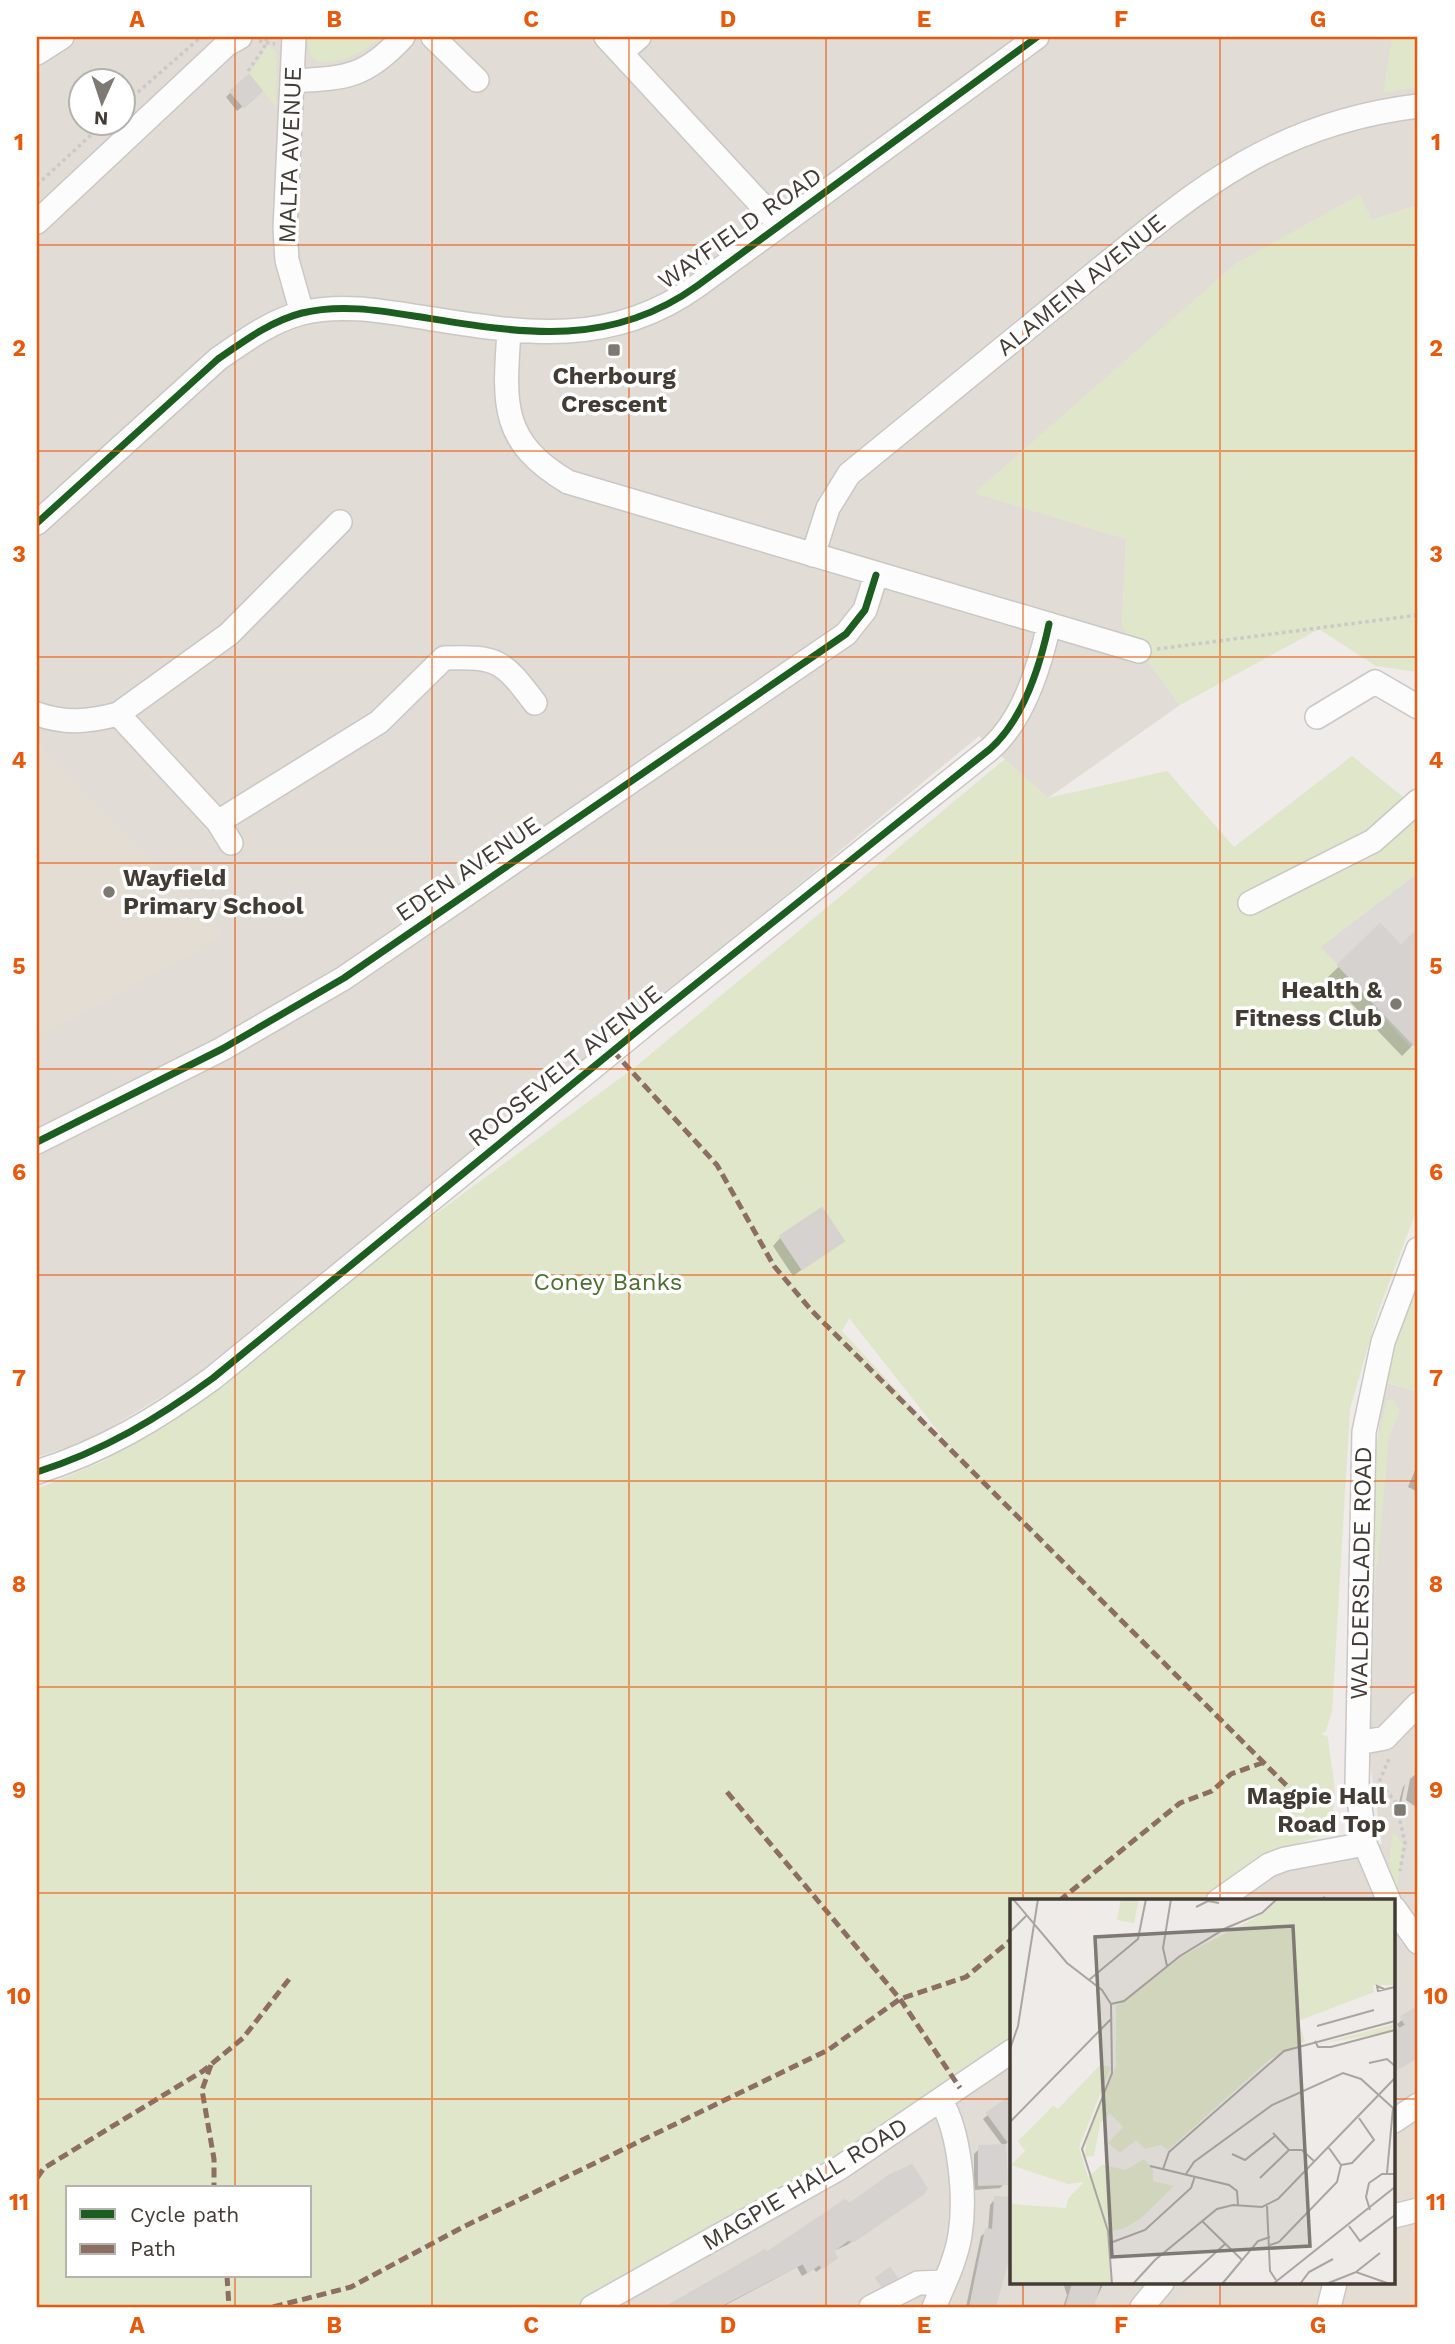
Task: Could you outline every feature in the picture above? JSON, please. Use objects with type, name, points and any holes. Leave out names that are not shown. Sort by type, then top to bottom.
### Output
[{"type":"street","points":[[37,53],[62,37]]},
{"type":"street","points":[[37,222],[226,45],[240,37]]},
{"type":"street","name":"MALTA AVENUE","points":[[294,37],[285,228],[287,260],[302,313]]},
{"type":"street","points":[[292,81],[342,78],[381,61],[403,37]]},
{"type":"street","points":[[433,37],[477,80]]},
{"type":"street","points":[[639,37],[614,45],[780,225]]},
{"type":"street","name":"WAYFIELD ROAD","points":[[37,523],[218,359],[250,337],[302,313],[369,309],[509,331],[587,331],[644,315],[682,297],[1037,37]]},
{"type":"street","name":"ALAMEIN AVENUE","points":[[813,555],[828,508],[849,474],[1203,186],[1288,138],[1374,112],[1418,106]]},
{"type":"street","points":[[509,331],[506,392],[509,412],[526,450],[541,466],[568,482],[876,575],[1139,650]]},
{"type":"street","points":[[37,714],[61,722],[91,721],[118,714],[229,634],[340,522]]},
{"type":"street","name":"EDEN AVENUE","points":[[37,1142],[222,1049],[344,978],[846,634],[865,610],[876,575]]},
{"type":"street","name":"ROOSEVELT AVENUE","points":[[37,1472],[120,1439],[168,1411],[213,1378],[652,1019],[990,749],[1012,721],[1025,697],[1041,657],[1049,624]]},
{"type":"street","points":[[218,822],[379,722],[444,658],[472,657],[509,668],[535,703]]},
{"type":"street","points":[[1317,717],[1375,682],[1418,707]]},
{"type":"street","points":[[118,714],[218,822],[231,843]]},
{"type":"street","points":[[1250,903],[1373,841],[1418,801]]},
{"type":"street","name":"WALDERSLADE ROAD","points":[[1389,1899],[1365,1844],[1357,1784],[1364,1432],[1383,1342],[1418,1248]]},
{"type":"street","points":[[1358,1743],[1385,1738],[1418,1704]]},
{"type":"street","points":[[1221,1899],[1269,1866],[1286,1859],[1365,1844]]},
{"type":"street","points":[[1396,1911],[1418,1942]]},
{"type":"street","name":"MAGPIE HALL ROAD","points":[[592,2307],[838,2169],[1010,2052]]},
{"type":"street","points":[[934,2307],[957,2246],[961,2215],[953,2122],[941,2101]]},
{"type":"street","points":[[1396,2120],[1418,2105]]},
{"type":"street","points":[[1396,2216],[1418,2210]]},
{"type":"street","points":[[871,2307],[918,2283],[944,2283]]},
{"type":"street","points":[[1142,2307],[1161,2284]]},
{"type":"street","points":[[1329,2307],[1335,2284]]},
{"type":"path","points":[[136,94],[201,37]]},
{"type":"path","points":[[248,71],[266,44],[267,37]]},
{"type":"path","points":[[37,185],[90,136]]},
{"type":"path","points":[[1139,650],[1418,615]]},
{"type":"path","points":[[1392,1752],[1380,1782],[1395,1801],[1405,1842],[1399,1879]]},
{"type":"shaded area","points":[[37,37],[1418,37],[1418,205],[1372,220],[1359,195],[975,493],[1126,539],[1122,626],[1180,705],[1048,798],[979,736],[217,1364],[89,1440],[37,1457]]},
{"type":"shaded area","name":"Wayfield Primary School","points":[[37,742],[224,935],[37,1038]]},
{"type":"shaded area","points":[[1418,873],[1418,930],[1401,946],[1380,925],[1338,965],[1321,947]]},
{"type":"shaded area","points":[[1384,1382],[1418,1392],[1418,2307],[592,2307],[1010,2052],[1010,2284],[1396,2284],[1396,1899],[1221,1899],[1255,1875],[1365,1844],[1382,1844],[1370,1765],[1378,1437]]},
{"type":"shaded area","points":[[1405,2127],[1418,2129],[1418,2307],[1170,2307],[1191,2284],[1396,2284],[1396,2134]]},
{"type":"green space","points":[[307,37],[377,37],[378,40],[349,57],[317,62],[310,55]]},
{"type":"green space","points":[[1392,37],[1418,37],[1418,87],[1383,93]]},
{"type":"green space","points":[[268,45],[277,53],[276,107],[249,75]]},
{"type":"green space","points":[[1359,195],[1372,220],[1418,205],[1418,672],[1376,666],[1319,629],[1180,705],[1122,626],[1126,539],[974,493],[1235,264]]},
{"type":"green space","name":"Coney Banks","points":[[1352,756],[1418,809],[1418,873],[1322,947],[1411,1048],[1418,1042],[1418,1206],[1378,1312],[1350,1409],[1332,1711],[1326,1731],[1321,1734],[1328,1737],[1335,1789],[1328,1825],[1320,1835],[1254,1862],[1202,1899],[1010,1899],[1010,2037],[901,2117],[693,2245],[576,2307],[37,2307],[37,1489],[106,1460],[225,1385],[300,1324],[301,1313],[634,1068],[1005,759],[1048,798],[1167,771],[1234,847]],"holes":[[[850,1319],[960,1459],[842,1331]]]},
{"type":"green space","points":[[1418,1280],[1418,1392],[1385,1382],[1406,1308]]},
{"type":"green space","points":[[1387,1400],[1393,1400],[1400,1410],[1389,1437],[1378,1562],[1375,1568],[1375,1449]]},
{"type":"green space","points":[[1392,1833],[1396,1834],[1403,1845],[1397,1890],[1389,1869]]},
{"type":"building","points":[[249,75],[262,91],[244,107],[230,91]]},
{"type":"building","name":"Health & Fitness Club","points":[[1380,924],[1401,946],[1418,929],[1418,1049],[1338,965]]},
{"type":"building","points":[[822,1208],[844,1241],[802,1269],[780,1236]]},
{"type":"building","points":[[1418,2006],[1418,2057],[1396,2070],[1396,2031],[1406,2025],[1401,2017]]},
{"type":"building","points":[[1010,2096],[1010,2144],[987,2113]]},
{"type":"building","points":[[1005,2145],[1007,2184],[979,2185],[979,2146]]},
{"type":"building","points":[[912,2165],[927,2189],[923,2194],[854,2241],[848,2240],[833,2251],[837,2258],[822,2268],[820,2264],[808,2272],[803,2263],[718,2307],[666,2307],[765,2250],[766,2253],[845,2200],[849,2204],[890,2175]]},
{"type":"building","points":[[995,2197],[1010,2198],[1010,2252],[995,2307],[970,2307],[986,2229],[993,2230]]},
{"type":"building","points":[[890,2268],[897,2278],[882,2286],[876,2278]]},
{"type":"building","points":[[1073,2284],[1100,2284],[1093,2307],[1066,2307]]},
{"type":"marked path","points":[[613,1051],[717,1165],[774,1266],[811,1310],[1306,1805]]},
{"type":"marked path","points":[[1061,1899],[1180,1803],[1212,1791],[1231,1774],[1262,1763]]},
{"type":"marked path","points":[[727,1792],[900,1999],[960,2088]]},
{"type":"marked path","points":[[273,2307],[351,2287],[463,2227],[828,2050],[900,1999],[966,1977],[1010,1941]]},
{"type":"marked path","points":[[37,2178],[44,2168],[203,2071],[243,2038],[290,1978]]},
{"type":"marked path","points":[[211,2065],[202,2090],[214,2159],[214,2186]]},
{"type":"marked path","points":[[227,2278],[229,2307]]},
{"type":"cycle path","points":[[37,523],[218,359],[258,332],[302,313],[358,309],[524,331],[560,331],[594,328],[629,320],[663,307],[697,286],[1037,37]]},
{"type":"cycle path","points":[[37,1142],[222,1049],[344,978],[846,634],[865,610],[876,575]]},
{"type":"cycle path","points":[[37,1472],[107,1444],[171,1407],[213,1378],[652,1019],[990,749],[1012,723],[1029,691],[1049,624]]},
{"type":"place","name":"Cherbourg Crescent","points":[[614,350]]},
{"type":"place","name":"Wayfield Primary School","points":[[109,892]]},
{"type":"place","name":"Health & Fitness Club","points":[[1396,1004]]},
{"type":"place","name":"Magpie Hall Road Top","points":[[1400,1810]]}]
